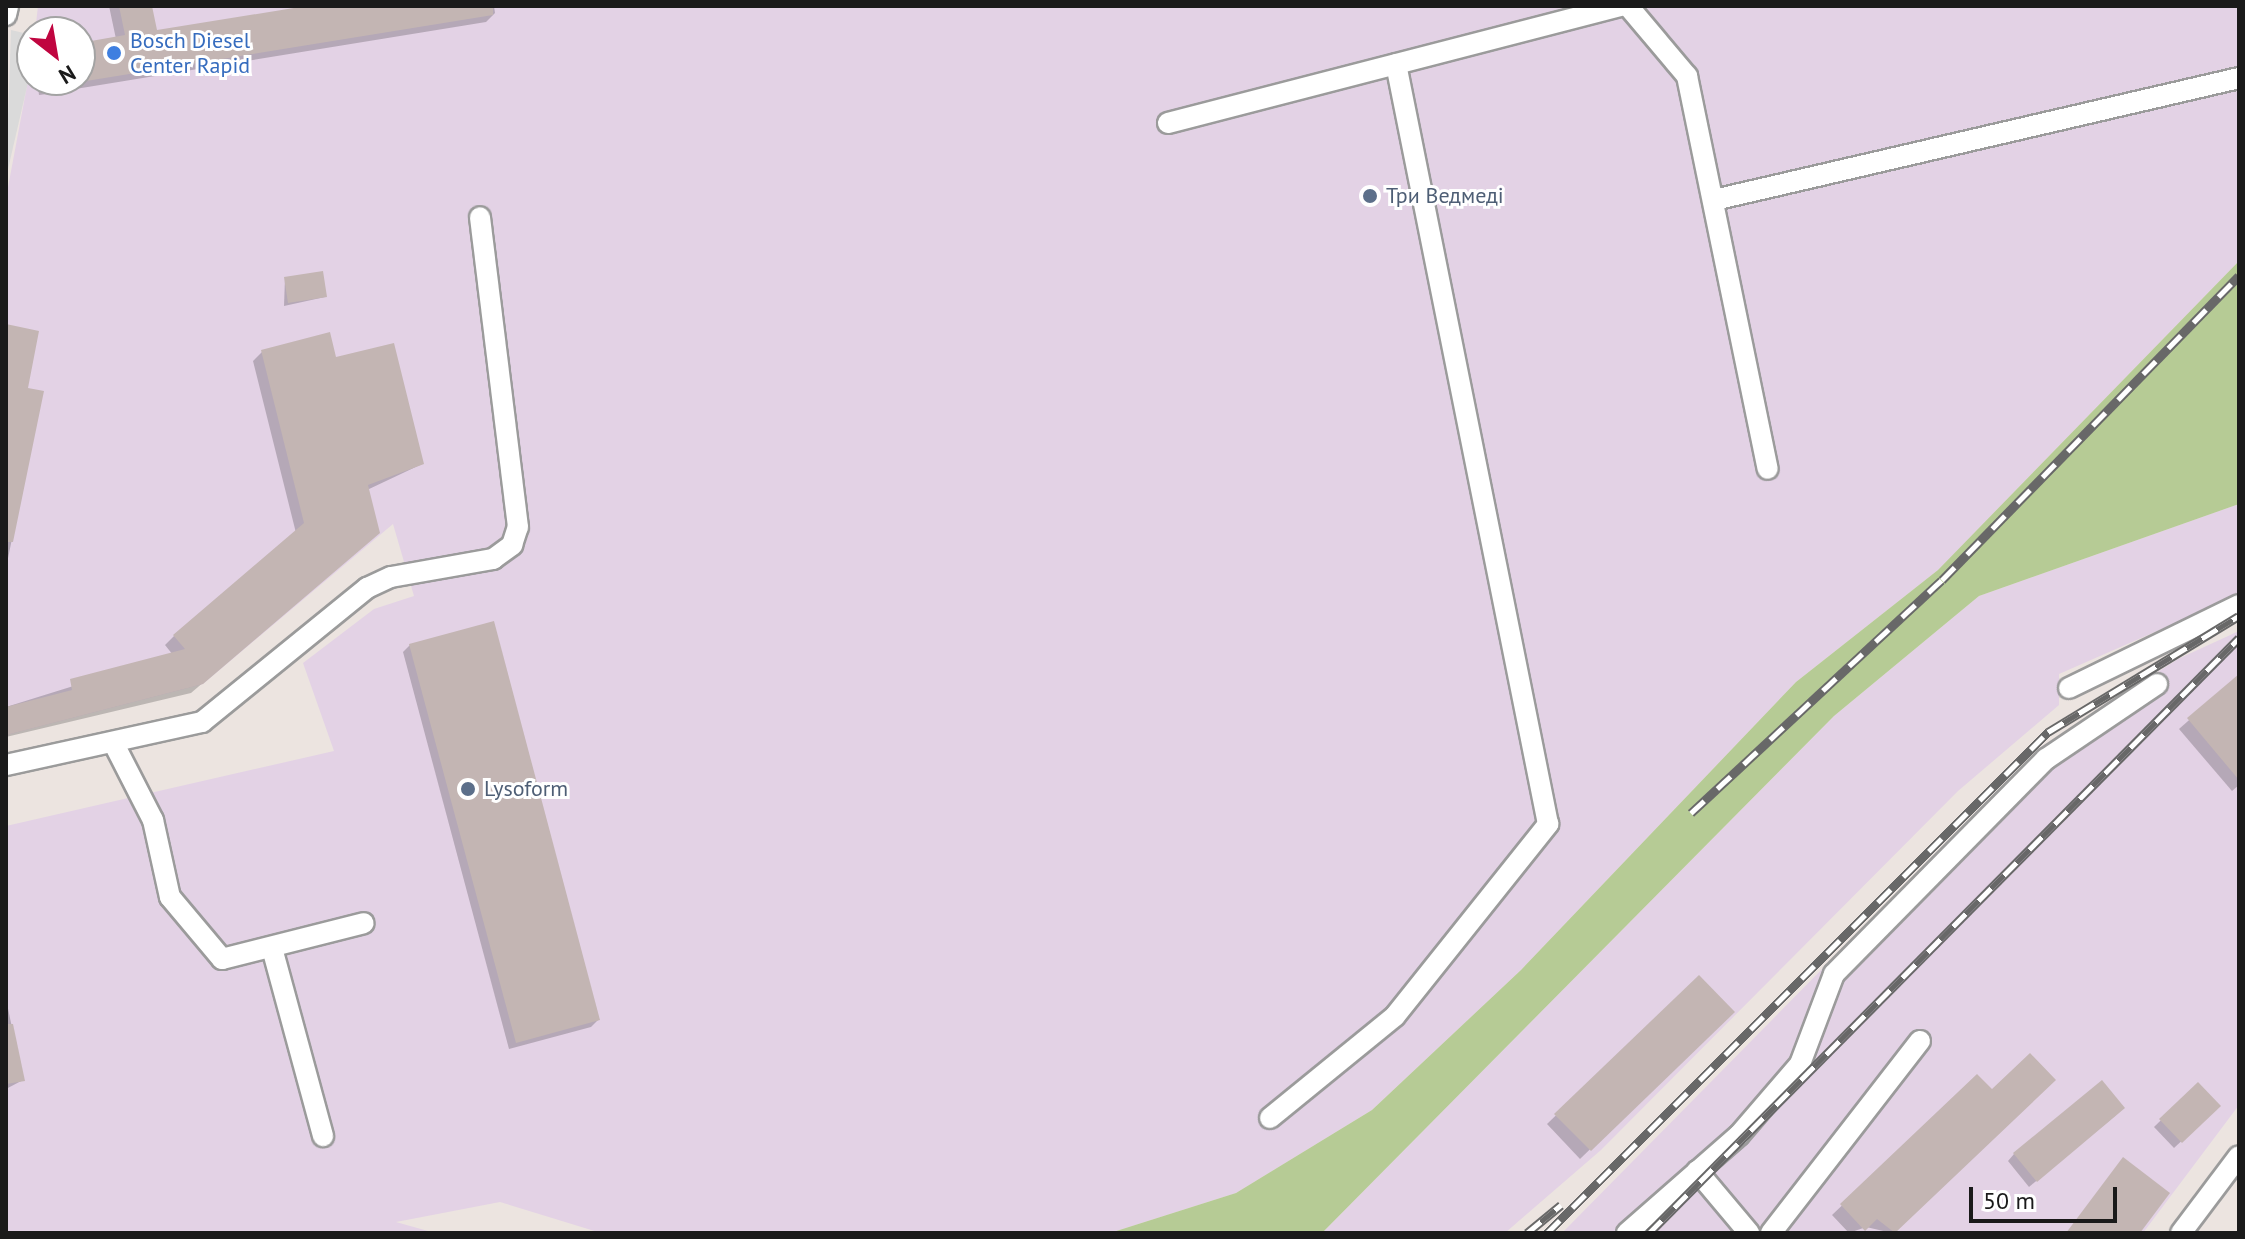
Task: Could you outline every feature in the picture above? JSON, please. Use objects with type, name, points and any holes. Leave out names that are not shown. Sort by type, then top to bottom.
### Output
[{"type":"street","points":[[6,15],[8,6]]},
{"type":"street","points":[[1168,123],[1625,6],[1687,76],[1768,469]]},
{"type":"street","points":[[1270,1118],[1395,1016],[1548,824],[1396,64]]},
{"type":"street","points":[[1714,200],[2239,78]]},
{"type":"street","points":[[6,765],[202,722],[367,588],[391,577],[493,559],[512,545],[518,527],[480,217]]},
{"type":"street","points":[[2069,688],[2239,605]]},
{"type":"street","points":[[1627,1233],[1739,1135],[1800,1064],[1834,974],[2046,759],[2157,684]]},
{"type":"street","points":[[113,742],[153,820],[170,897],[193,933],[225,960],[364,923]]},
{"type":"street","points":[[272,948],[323,1136]]},
{"type":"street","points":[[1771,1233],[1920,1041]]},
{"type":"street","points":[[2181,1233],[2239,1156]]},
{"type":"street","points":[[1697,1171],[1749,1233]]},
{"type":"shaded area","points":[[38,6],[2239,6],[2239,261],[1938,570],[1796,682],[1521,970],[1372,1110],[1236,1193],[1110,1233],[601,1233],[500,1202],[396,1222],[435,1233],[6,1233],[6,826],[334,751],[303,663],[374,609],[414,596],[393,524],[203,684],[6,735],[6,198],[25,96],[96,96],[96,16],[37,16]]},
{"type":"shaded area","points":[[11,30],[16,31],[16,96],[25,96],[6,178]]},
{"type":"shaded area","points":[[2239,504],[2239,595],[2059,674],[2059,705],[1958,791],[1601,1150],[1505,1233],[1322,1233],[1834,716],[1979,596]]},
{"type":"shaded area","points":[[2239,631],[2239,1105],[2143,1233],[1562,1233],[2041,747],[2178,659]]},
{"type":"green space","points":[[2239,261],[2239,504],[1979,596],[1834,716],[1322,1233],[1110,1233],[1236,1193],[1372,1110],[1521,970],[1796,682],[1938,570]]},
{"type":"building","points":[[119,6],[152,6],[157,30],[306,6],[493,6],[493,15],[96,79],[96,40],[125,35]]},
{"type":"building","points":[[323,271],[327,297],[288,303],[284,277]]},
{"type":"building","points":[[6,324],[39,331],[28,388],[44,391],[13,542],[6,542]]},
{"type":"building","points":[[330,332],[336,357],[394,343],[424,464],[368,485],[380,533],[203,684],[6,735],[6,707],[72,690],[70,679],[185,649],[173,635],[304,523],[261,350]]},
{"type":"building","points":[[494,621],[600,1020],[516,1043],[409,644]]},
{"type":"building","points":[[2239,674],[2239,780],[2187,718]]},
{"type":"building","points":[[1699,975],[1735,1012],[1591,1151],[1554,1114]]},
{"type":"building","points":[[6,1024],[13,1024],[25,1081],[6,1084]]},
{"type":"building","points":[[2030,1053],[2056,1080],[1895,1233],[1877,1219],[1865,1231],[1840,1204],[1977,1074],[1992,1089]]},
{"type":"building","points":[[2102,1080],[2125,1108],[2037,1182],[2013,1153]]},
{"type":"building","points":[[2198,1082],[2221,1106],[2182,1143],[2159,1119]]},
{"type":"building","points":[[2123,1157],[2170,1193],[2140,1233],[2066,1233]]},
{"type":"railway","points":[[1691,813],[1942,580],[2239,276]]},
{"type":"railway","points":[[1547,1233],[2048,732],[2239,616]]},
{"type":"railway","points":[[1649,1233],[2239,638]]},
{"type":"railway","points":[[1527,1233],[1561,1205]]},
{"type":"place","name":"Bosch Diesel Center Rapid","points":[[114,53]]},
{"type":"place","name":"Три Ведмеді","points":[[1370,196]]},
{"type":"place","name":"Lysoform","points":[[468,789]]}]
